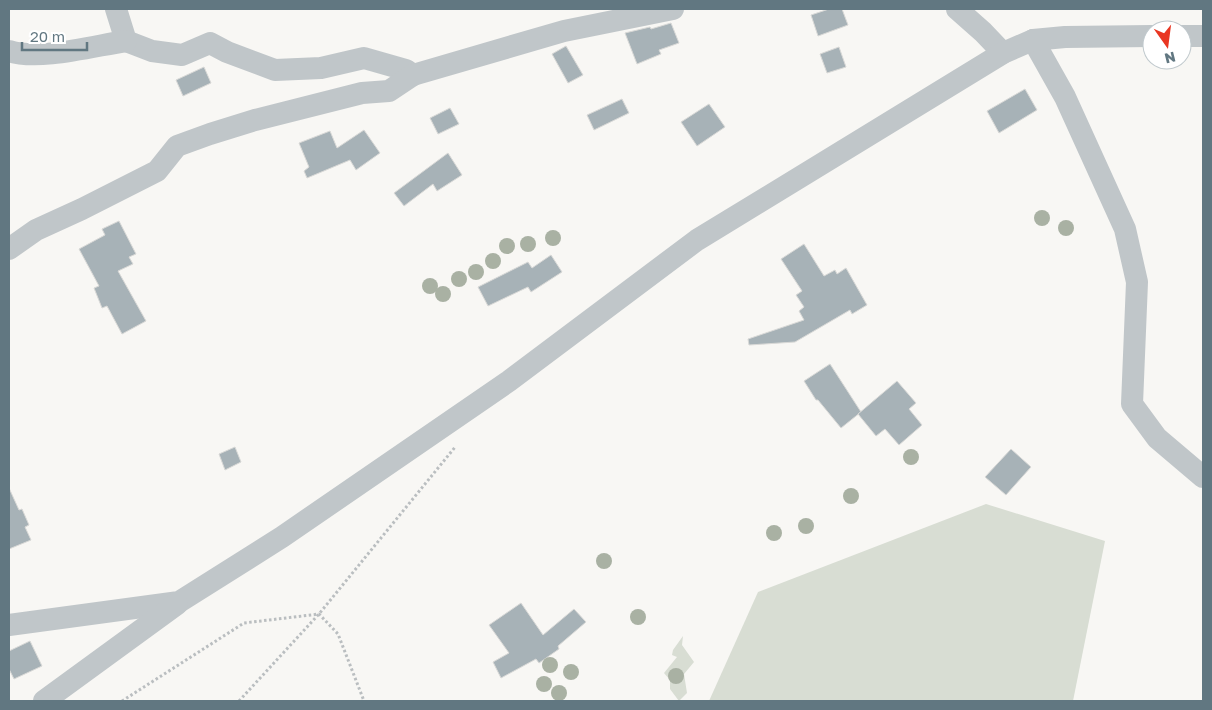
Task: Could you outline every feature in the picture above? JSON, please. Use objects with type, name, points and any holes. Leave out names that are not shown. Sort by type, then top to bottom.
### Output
[{"type":"street","points":[[116,9],[126,41]]},
{"type":"street","points":[[9,249],[36,230],[82,210],[157,171],[177,146],[255,120],[362,93],[389,91],[413,75],[564,31],[673,9]]},
{"type":"street","points":[[957,9],[1003,53]]},
{"type":"street","points":[[44,701],[179,602],[282,536],[509,381],[697,240],[1003,53],[1033,40],[1065,37],[1142,36]]},
{"type":"street","points":[[1033,40],[1065,97],[1125,229],[1137,282],[1132,404],[1157,438],[1203,477]]},
{"type":"street","points":[[9,51],[20,55],[62,52],[126,41],[152,51],[182,55],[210,43],[226,52],[275,70],[321,68],[364,58],[406,70],[413,75]]},
{"type":"street","points":[[9,625],[179,602]]},
{"type":"path","points":[[239,701],[319,614],[460,441]]},
{"type":"path","points":[[122,701],[244,623],[319,614]]},
{"type":"path","points":[[319,614],[338,634],[364,701]]},
{"type":"shaded area","points":[[986,504],[1105,541],[1073,701],[709,701],[758,592]]},
{"type":"shaded area","points":[[683,636],[682,645],[694,662],[684,674],[687,693],[679,701],[670,689],[670,680],[664,673],[677,657],[672,655],[673,650]]},
{"type":"building","points":[[829,9],[842,9],[848,25],[818,36],[811,15]]},
{"type":"building","points":[[671,23],[679,43],[659,50],[661,54],[637,64],[625,33],[650,27],[651,29]]},
{"type":"building","points":[[566,46],[583,75],[568,83],[552,54]]},
{"type":"building","points":[[839,47],[846,67],[827,73],[820,54]]},
{"type":"building","points":[[204,67],[211,83],[183,96],[176,80]]},
{"type":"building","points":[[1025,89],[1037,110],[999,133],[987,111]]},
{"type":"building","points":[[622,99],[629,113],[594,130],[587,115]]},
{"type":"building","points":[[709,104],[725,127],[697,146],[681,122]]},
{"type":"building","points":[[450,108],[459,124],[438,134],[430,118]]},
{"type":"building","points":[[364,130],[380,153],[356,170],[350,160],[307,178],[304,171],[309,167],[299,143],[330,131],[337,148]]},
{"type":"building","points":[[448,153],[462,175],[437,191],[433,184],[404,206],[394,193]]},
{"type":"building","points":[[119,221],[136,254],[129,257],[133,264],[118,271],[146,321],[122,334],[107,306],[102,308],[94,288],[99,286],[79,249],[105,235],[102,229]]},
{"type":"building","points":[[804,244],[824,276],[835,270],[837,274],[846,268],[867,305],[852,314],[850,310],[795,342],[749,345],[748,339],[804,320],[799,311],[804,307],[796,295],[802,291],[781,259]]},
{"type":"building","points":[[551,255],[562,272],[531,292],[528,287],[488,306],[478,287],[528,262],[532,268]]},
{"type":"building","points":[[830,364],[861,412],[841,428],[816,400],[804,381]]},
{"type":"building","points":[[897,381],[916,403],[909,409],[922,425],[899,445],[885,429],[876,436],[858,414]]},
{"type":"building","points":[[235,447],[241,462],[225,470],[219,454]]},
{"type":"building","points":[[1011,449],[1031,467],[1006,495],[985,477]]},
{"type":"building","points":[[9,488],[19,510],[22,509],[29,525],[25,527],[31,540],[9,549]]},
{"type":"building","points":[[521,603],[543,635],[574,609],[586,622],[558,646],[559,649],[539,663],[536,659],[501,678],[493,662],[509,653],[489,625]]},
{"type":"building","points":[[30,641],[42,666],[14,679],[9,669],[9,651]]}]
